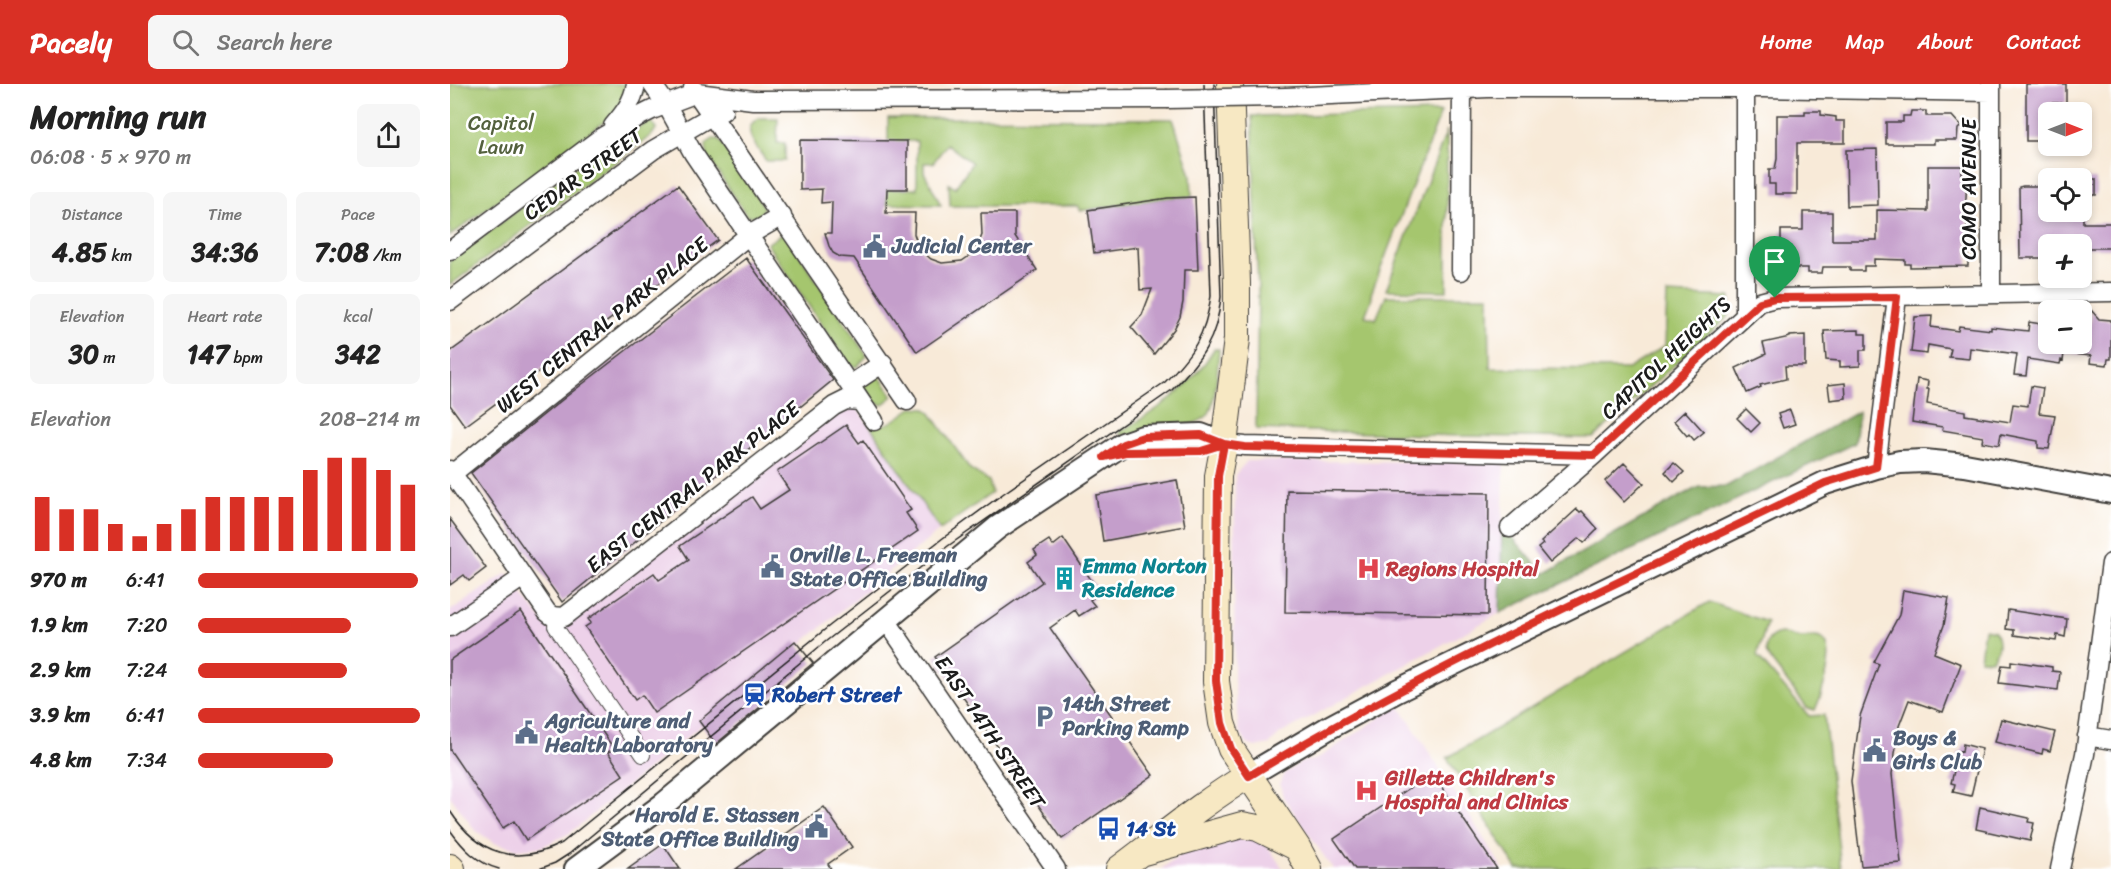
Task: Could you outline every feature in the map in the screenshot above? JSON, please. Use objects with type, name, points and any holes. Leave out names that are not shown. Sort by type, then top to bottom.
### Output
[{"type":"main road","points":[[1230,84],[1237,283],[1236,339],[1218,476],[1216,681],[1222,723],[1231,749],[1303,858]]},
{"type":"main road","points":[[1119,869],[1203,805],[1249,776]]},
{"type":"main road","points":[[1140,854],[1242,825],[1258,828],[1303,858]]},
{"type":"street","points":[[602,137],[626,111],[634,95],[636,84]]},
{"type":"street","points":[[652,84],[666,104],[681,133],[874,421]]},
{"type":"street","points":[[1745,86],[1745,316]]},
{"type":"street","points":[[1461,271],[1462,87]]},
{"type":"street","name":"CEDAR STREET","points":[[450,251],[602,137],[693,88],[753,100],[1286,97],[1462,87],[1991,88]]},
{"type":"street","points":[[693,88],[907,401]]},
{"type":"street","name":"COMO AVENUE","points":[[1991,88],[1991,294]]},
{"type":"street","name":"CEDAR STREET","points":[[450,301],[653,150],[713,115],[753,100]]},
{"type":"street","name":"WEST CENTRAL PARK PLACE","points":[[451,472],[749,236],[782,216]]},
{"type":"street","name":"CAPITOL HEIGHTS","points":[[1510,528],[1594,455],[1760,302],[1775,298],[2111,292]]},
{"type":"street","points":[[1876,467],[1897,297]]},
{"type":"street","points":[[850,385],[883,363]]},
{"type":"street","name":"EAST CENTRAL PARK PLACE","points":[[557,617],[570,614],[834,406],[846,400],[860,401]]},
{"type":"street","points":[[576,869],[664,804],[997,528],[1104,457],[1125,452],[1201,451],[1224,444],[1245,447],[1594,455]]},
{"type":"street","points":[[1249,776],[1330,727],[1436,671],[1825,483],[1900,462],[1944,462],[2111,492]]},
{"type":"street","points":[[451,472],[547,612],[557,617],[555,626],[643,755]]},
{"type":"street","points":[[2060,869],[2087,736],[2111,563]]},
{"type":"street","points":[[450,627],[523,577]]},
{"type":"street","name":"EAST 14TH STREET","points":[[886,620],[1056,869]]},
{"type":"street","points":[[2087,736],[2111,740]]},
{"type":"shaded area","points":[[845,403],[855,405],[940,530],[570,833],[542,847],[518,849],[494,843],[475,830],[450,796],[450,611],[507,573],[540,618],[549,624]]},
{"type":"shaded area","name":"Regions Hospital","points":[[1247,461],[1504,462],[1500,613],[1280,734],[1270,744],[1255,747],[1247,744],[1239,730],[1234,680],[1235,475]]},
{"type":"shaded area","name":"Gillette Children's Hospital and Clinics","points":[[1399,705],[1503,869],[1333,869],[1283,797],[1280,783],[1285,773],[1301,762],[1315,760]]},
{"type":"shaded area","points":[[1230,834],[1263,839],[1283,869],[1161,869],[1195,845]]},
{"type":"green space","name":"Capitol Lawn","points":[[450,84],[655,84],[450,236]]},
{"type":"green space","points":[[1441,112],[1371,294],[1372,298],[1365,316],[1376,319],[1386,296],[1489,296],[1490,368],[1628,369],[1665,346],[1667,294],[1730,297],[1729,316],[1593,438],[1256,429],[1258,292],[1252,116]]},
{"type":"green space","points":[[759,118],[778,118],[777,143],[785,143],[785,161],[766,161],[755,145],[750,128]]},
{"type":"green space","points":[[888,118],[1173,119],[1191,175],[1192,197],[1168,198],[1088,210],[1079,210],[1078,206],[950,206],[949,184],[955,188],[972,163],[947,144],[933,163],[924,163],[924,172],[941,205],[881,204],[887,189],[917,189],[917,141],[888,142]]},
{"type":"green space","points":[[649,121],[656,129],[652,135],[450,285],[450,261],[573,169]]},
{"type":"green space","points":[[1447,130],[1447,291],[1386,290]]},
{"type":"green space","points":[[713,139],[719,139],[764,207],[760,216],[747,216],[707,156],[706,144]]},
{"type":"green space","points":[[784,232],[867,356],[857,367],[849,365],[767,244]]},
{"type":"green space","points":[[1214,349],[1219,349],[1215,391],[1209,413],[1204,418],[1183,427],[1121,436],[1120,432],[1161,406],[1185,386]]},
{"type":"green space","points":[[877,373],[893,396],[883,405],[875,403],[863,385]]},
{"type":"green space","points":[[913,407],[925,408],[930,412],[970,469],[989,481],[992,493],[940,530],[868,423],[886,424]]},
{"type":"green space","points":[[1859,411],[1855,443],[1500,613],[1502,525],[1544,574],[1681,496],[1699,487],[1727,486]]},
{"type":"green space","points":[[1709,602],[1767,622],[1757,656],[1809,716],[1824,715],[1841,869],[1517,869],[1447,758]]},
{"type":"green space","points":[[1984,629],[1995,631],[1998,639],[1997,649],[1991,660],[1980,659]]},
{"type":"green space","points":[[1780,633],[1800,638],[1817,637],[1827,644],[1827,673],[1815,710],[1807,708],[1767,655],[1768,641],[1772,636]]},
{"type":"building","points":[[2026,84],[2066,84],[2066,102],[2038,102],[2038,141],[2026,141]]},
{"type":"building","points":[[1805,111],[1821,111],[1821,115],[1836,117],[1836,121],[1845,121],[1845,143],[1797,143],[1797,194],[1775,194],[1775,184],[1769,184],[1769,169],[1775,169],[1777,159],[1777,115],[1805,115]]},
{"type":"building","points":[[1911,111],[1926,111],[1926,116],[1952,116],[1961,126],[1958,129],[1957,140],[1934,140],[1934,144],[1886,144],[1886,122],[1903,122],[1903,116],[1910,116]]},
{"type":"building","name":"Judicial Center","points":[[800,140],[907,141],[907,189],[887,189],[886,213],[915,213],[914,234],[924,253],[931,259],[942,263],[962,261],[972,254],[982,235],[981,213],[1015,213],[1015,236],[1037,270],[917,352],[854,258],[840,257],[833,253],[829,246],[825,233],[831,233],[832,202],[821,203],[822,189],[800,190]]},
{"type":"building","points":[[1877,149],[1878,205],[1847,206],[1846,150]]},
{"type":"building","points":[[1928,166],[1962,166],[1962,176],[1967,176],[1965,219],[1967,219],[1968,266],[1910,267],[1910,264],[1905,264],[1905,260],[1874,259],[1874,266],[1864,266],[1864,271],[1850,271],[1850,267],[1823,267],[1822,273],[1808,273],[1808,268],[1784,268],[1773,259],[1776,255],[1776,244],[1781,244],[1781,230],[1803,230],[1803,212],[1832,212],[1832,240],[1877,240],[1877,210],[1928,211]]},
{"type":"building","points":[[2092,179],[2096,179],[2096,195],[2092,195]]},
{"type":"building","points":[[678,185],[718,240],[465,426],[450,405],[450,352]]},
{"type":"building","points":[[2038,186],[2038,222],[2111,223],[2111,248],[2092,248],[2092,234],[2038,234],[2038,258],[2020,258],[2019,187]]},
{"type":"building","points":[[1195,197],[1198,270],[1184,270],[1180,317],[1174,329],[1154,354],[1131,327],[1142,315],[1152,289],[1140,290],[1138,247],[1094,253],[1088,210],[1168,198]]},
{"type":"building","points":[[746,258],[833,380],[562,602],[471,473]]},
{"type":"building","points":[[2092,311],[2099,319],[2111,320],[2111,359],[2108,359],[2107,365],[2090,363],[2091,356],[2073,354],[2092,354]]},
{"type":"building","points":[[1932,316],[1931,327],[1958,331],[1959,326],[2028,331],[2029,322],[2038,324],[2038,354],[2064,354],[2060,364],[2028,359],[2026,376],[2014,375],[2017,354],[1970,348],[1969,359],[1949,357],[1951,349],[1928,345],[1927,354],[1911,352],[1915,317]]},
{"type":"building","points":[[1859,330],[1859,334],[1866,334],[1866,350],[1860,350],[1860,366],[1840,367],[1840,361],[1826,360],[1824,331]]},
{"type":"building","points":[[1805,335],[1805,366],[1785,366],[1786,379],[1760,385],[1761,387],[1747,393],[1736,368],[1766,354],[1763,343],[1790,336]]},
{"type":"building","points":[[1917,379],[1928,381],[1927,404],[1965,411],[1965,415],[2010,422],[2013,404],[2028,406],[2031,386],[2043,388],[2039,413],[2055,415],[2049,449],[2038,448],[2038,441],[2001,434],[1999,445],[1982,442],[1983,437],[1912,422]]},
{"type":"building","points":[[1845,383],[1846,398],[1830,400],[1828,385]]},
{"type":"building","points":[[1746,409],[1760,423],[1751,432],[1737,418]]},
{"type":"building","points":[[1790,410],[1795,424],[1783,428],[1778,414]]},
{"type":"building","points":[[1685,411],[1704,432],[1694,440],[1689,434],[1687,436],[1674,421]]},
{"type":"building","name":"Orville L. Freeman State Office Building","points":[[846,425],[859,443],[863,440],[911,510],[906,513],[918,531],[654,713],[642,695],[635,700],[585,627],[591,623],[588,619],[654,573],[659,580],[689,560],[680,546],[752,497],[760,509],[789,490],[777,472]]},
{"type":"building","points":[[1624,463],[1644,483],[1624,502],[1605,481]]},
{"type":"building","points":[[1674,463],[1684,472],[1674,482],[1665,472]]},
{"type":"building","points":[[1177,480],[1185,526],[1103,541],[1096,495]]},
{"type":"building","points":[[1287,490],[1489,493],[1488,615],[1285,612]]},
{"type":"building","points":[[1577,509],[1582,511],[1598,529],[1584,543],[1579,538],[1550,563],[1538,548],[1543,544],[1541,542]]},
{"type":"building","points":[[450,519],[486,568],[469,581],[464,575],[450,585]]},
{"type":"building","name":"14th Street Parking Ramp","points":[[1063,538],[1100,593],[1090,600],[1095,606],[1079,616],[1075,610],[1050,628],[1153,775],[1062,839],[935,657],[1042,582],[1028,562],[1037,555],[1034,550],[1049,540],[1053,546]]},
{"type":"building","name":"Boys & Girls Club","points":[[1903,590],[1949,598],[1944,625],[1934,653],[1961,664],[1943,712],[1909,700],[1899,726],[1892,774],[1901,863],[1861,866],[1851,781],[1860,716],[1879,664],[1874,662],[1899,615]]},
{"type":"building","points":[[2008,610],[2067,619],[2065,637],[2057,635],[2056,641],[2014,635],[2014,630],[2006,629]]},
{"type":"building","name":"Agriculture and Health Laboratory","points":[[521,611],[614,749],[608,752],[623,775],[526,840],[514,821],[503,828],[450,750],[450,660]]},
{"type":"building","points":[[795,641],[813,663],[716,744],[699,721]]},
{"type":"building","points":[[2011,661],[2052,667],[2052,671],[2060,672],[2058,690],[1999,683],[2002,665],[2011,666]]},
{"type":"building","points":[[2001,719],[2055,732],[2050,751],[2043,749],[2042,754],[1995,742]]},
{"type":"building","points":[[1963,744],[1982,749],[1971,796],[1953,792],[1955,784],[1951,783]]},
{"type":"building","points":[[1432,773],[1497,869],[1355,869],[1334,839]]},
{"type":"building","name":"Harold E. Stassen State Office Building","points":[[824,807],[852,847],[828,864],[831,869],[736,869]]},
{"type":"building","points":[[1980,807],[2029,818],[2028,822],[2034,823],[2030,841],[1976,829]]},
{"type":"building","name":"Harold E. Stassen State Office Building","points":[[663,844],[680,869],[628,869]]},
{"type":"tram line","points":[[450,811],[473,838],[499,852],[514,855],[529,854],[562,843],[828,627],[943,538],[1165,382],[1190,353],[1201,334],[1211,296],[1204,84]]},
{"type":"tram line","points":[[539,869],[569,854],[825,642],[948,546],[1172,390],[1191,369],[1211,337],[1216,325],[1221,297],[1214,84]]},
{"type":"tram line","points":[[450,830],[471,854],[499,869]]},
{"type":"place","name":"Judicial Center","points":[[874,246]]},
{"type":"place","name":"Orville L. Freeman State Office Building","points":[[772,567]]},
{"type":"place","name":"Regions Hospital","points":[[1368,569]]},
{"type":"place","name":"Emma Norton Residence","points":[[1064,578]]},
{"type":"place","name":"Robert Street","points":[[754,695]]},
{"type":"place","name":"14th Street Parking Ramp","points":[[1044,716]]},
{"type":"place","name":"Agriculture and Health Laboratory","points":[[527,733]]},
{"type":"place","name":"Boys & Girls Club","points":[[1875,750]]},
{"type":"place","name":"Gillette Children's Hospital and Clinics","points":[[1367,790]]},
{"type":"place","name":"Harold E. Stassen State Office Building","points":[[817,827]]},
{"type":"place","name":"14 St","points":[[1108,829]]},
{"type":"route","points":[[1775,298],[1760,302],[1594,455],[1245,447],[1224,444],[1201,451],[1125,452],[1104,457],[1123,444],[1143,437],[1201,435],[1224,444],[1218,476],[1216,681],[1222,723],[1231,749],[1249,776],[1330,727],[1446,666],[1825,483],[1876,467],[1897,297],[1775,298]]}]
